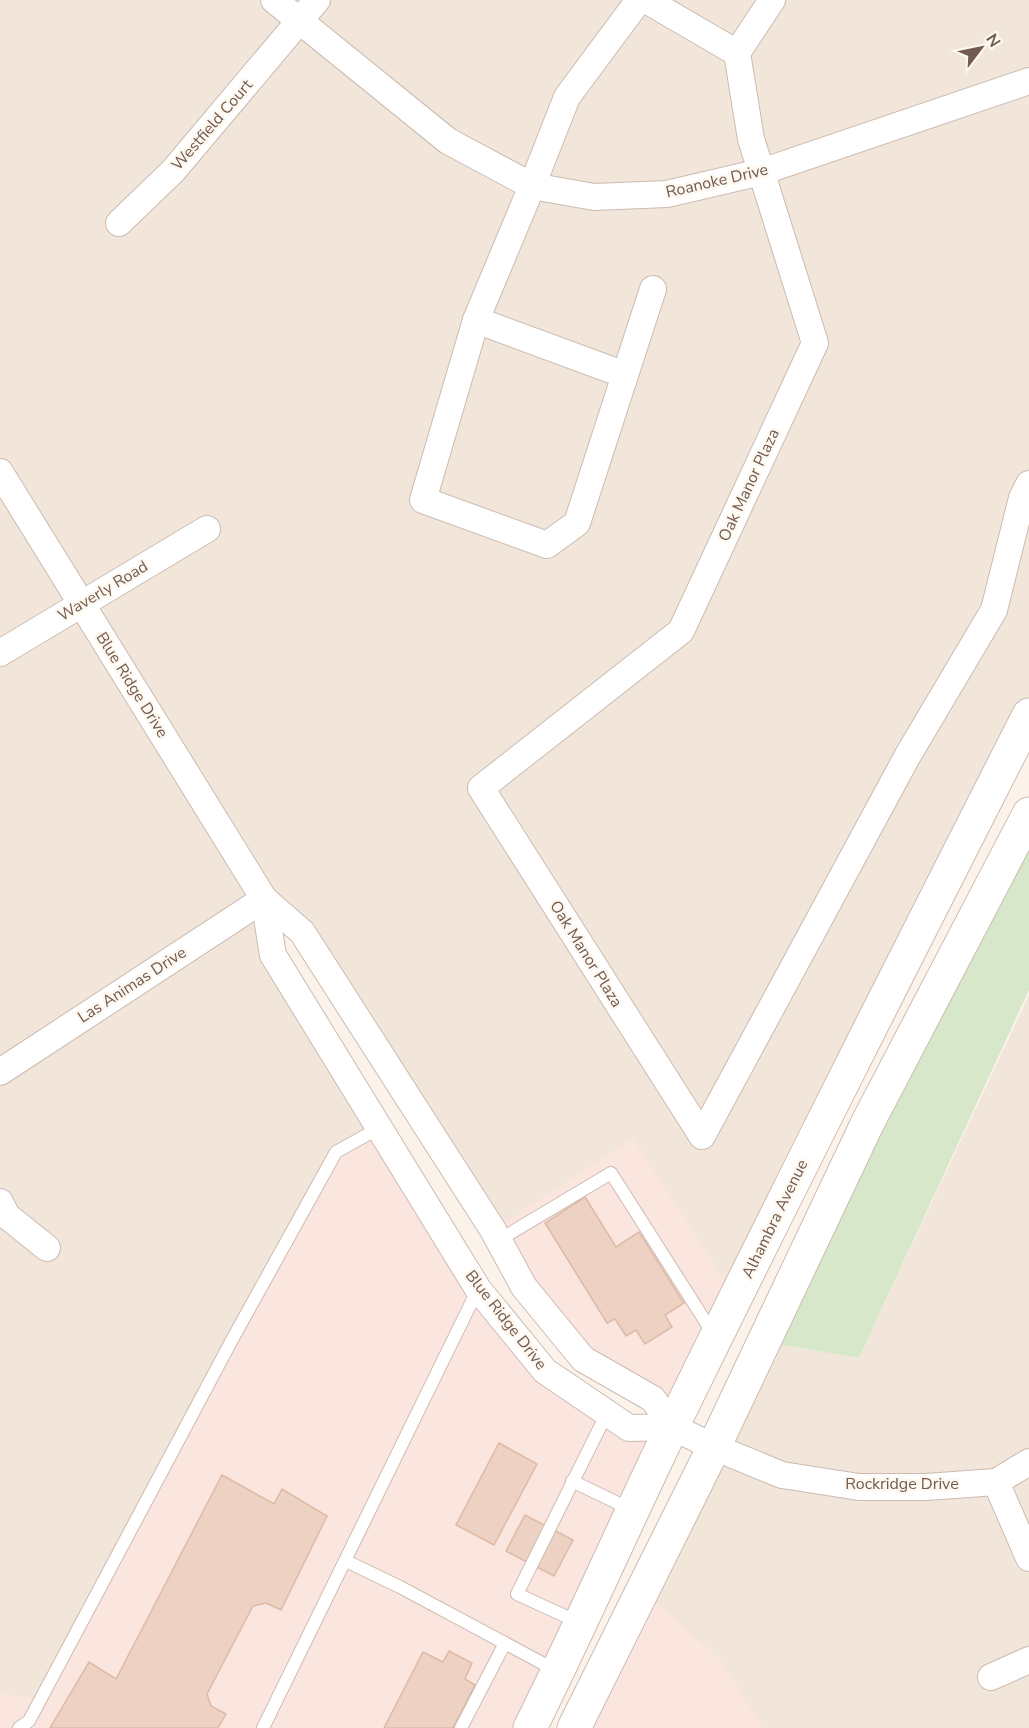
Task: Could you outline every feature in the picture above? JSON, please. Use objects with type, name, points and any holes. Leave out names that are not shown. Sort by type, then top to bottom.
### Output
[{"type":"main road","name":"Alhambra Avenue","points":[[530,1728],[559,1672],[672,1426],[828,1109],[1029,715]]},
{"type":"main road","points":[[574,1728],[714,1447],[868,1122],[1029,814]]},
{"type":"street","name":"Roanoke Drive","points":[[274,0],[448,141],[532,186],[594,197],[667,194],[761,172],[1029,81]]},
{"type":"street","name":"Westfield Court","points":[[119,223],[173,171],[317,0]]},
{"type":"street","points":[[639,0],[567,97],[476,320],[423,500],[547,545],[577,523],[653,289]]},
{"type":"street","points":[[646,0],[737,53]]},
{"type":"street","points":[[761,172],[751,139],[737,53],[772,0]]},
{"type":"street","name":"Oak Manor Plaza","points":[[761,172],[815,343],[681,631],[481,788],[702,1136],[908,755],[994,610],[1022,498],[1029,484]]},
{"type":"street","points":[[476,320],[625,375]]},
{"type":"street","name":"Blue Ridge Drive","points":[[0,472],[264,899],[302,932],[499,1240],[524,1287],[583,1359],[653,1399],[672,1426]]},
{"type":"street","name":"Waverly Road","points":[[0,653],[207,529]]},
{"type":"street","name":"Blue Ridge Drive","points":[[264,899],[273,955],[478,1289],[545,1371],[629,1428],[672,1426]]},
{"type":"street","name":"Las Animas Drive","points":[[0,1072],[264,899]]},
{"type":"street","points":[[0,1202],[7,1216],[47,1248]]},
{"type":"street","name":"Rockridge Drive","points":[[672,1426],[714,1447],[782,1475],[859,1488],[926,1487],[996,1482],[1029,1462]]},
{"type":"street","points":[[996,1482],[1029,1558]]},
{"type":"street","points":[[991,1677],[1029,1660]]},
{"type":"lane","points":[[19,1728],[29,1721],[228,1347],[336,1152],[379,1128]]},
{"type":"lane","points":[[499,1240],[611,1173],[716,1338]]},
{"type":"lane","points":[[263,1728],[478,1289]]},
{"type":"lane","points":[[581,1623],[517,1594],[607,1413]]},
{"type":"lane","points":[[572,1480],[633,1511]]},
{"type":"lane","points":[[346,1561],[400,1587],[559,1672]]},
{"type":"lane","points":[[460,1728],[505,1643]]},
{"type":"shaded area","points":[[0,0],[1029,0],[1029,697],[736,1298],[493,1230],[264,899],[273,955],[374,1122],[41,1699],[0,1694]]},
{"type":"shaded area","points":[[1029,995],[1029,1728],[762,1728],[643,1590],[764,1342],[859,1358]]},
{"type":"shaded area","points":[[374,1122],[545,1370],[629,1428],[672,1426],[583,1359],[493,1230],[633,1139],[736,1298],[530,1728],[0,1728],[0,1694],[41,1699],[339,1150]]},
{"type":"shaded area","points":[[643,1590],[720,1660],[763,1728],[574,1728]]},
{"type":"green space","points":[[1029,814],[1029,990],[859,1358],[764,1342]]},
{"type":"building","points":[[585,1197],[616,1247],[639,1232],[684,1303],[665,1315],[672,1327],[645,1344],[636,1330],[626,1336],[615,1319],[607,1323],[545,1223]]},
{"type":"building","points":[[499,1443],[537,1464],[494,1545],[456,1525]]},
{"type":"building","points":[[222,1475],[274,1504],[282,1489],[327,1516],[281,1610],[266,1603],[253,1606],[207,1694],[211,1706],[226,1714],[218,1728],[50,1728],[89,1662],[116,1679]]},
{"type":"building","points":[[525,1515],[573,1540],[554,1576],[506,1551]]},
{"type":"building","points":[[449,1651],[472,1663],[465,1679],[475,1685],[453,1728],[384,1728],[423,1652],[443,1662]]}]
